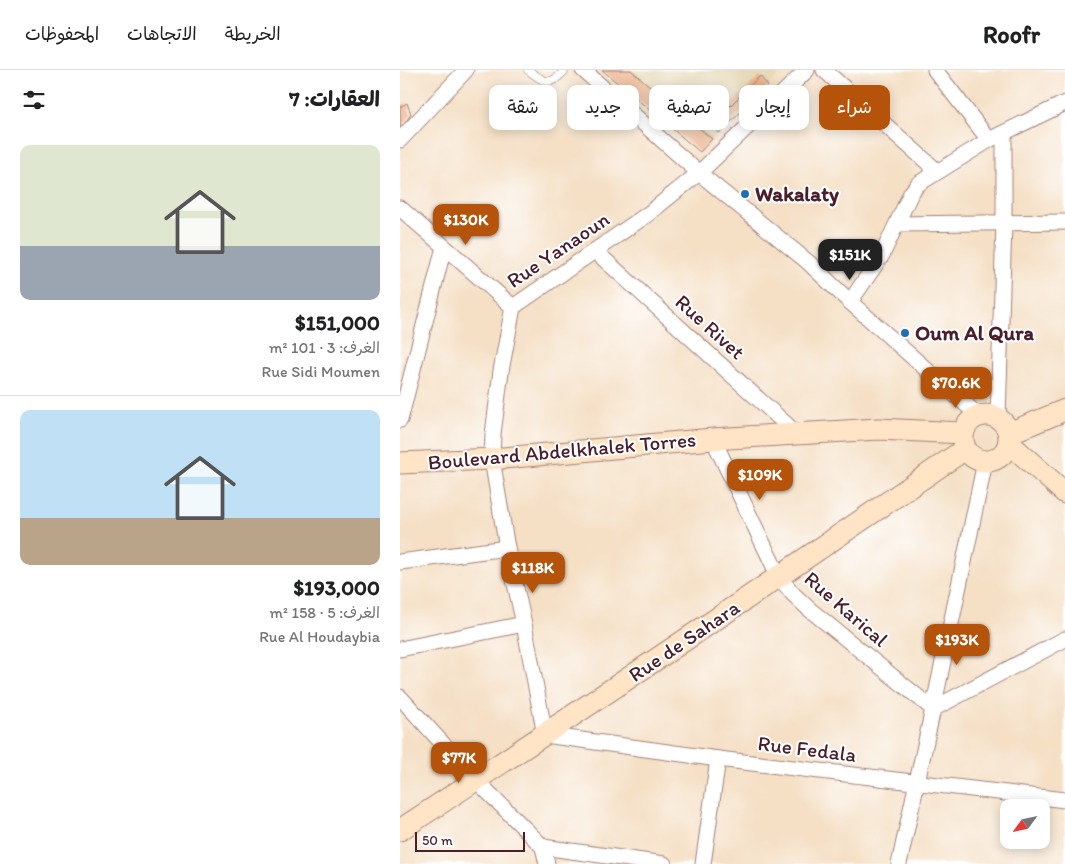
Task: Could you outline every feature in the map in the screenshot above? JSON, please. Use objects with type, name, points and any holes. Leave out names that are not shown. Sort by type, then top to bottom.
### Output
[{"type":"street","points":[[400,140],[466,70]]},
{"type":"street","points":[[583,70],[699,173],[808,262],[850,302],[999,427],[1065,493]]},
{"type":"street","name":"Rue Yanaoun","points":[[400,208],[513,307],[648,214],[699,173],[807,70]]},
{"type":"street","points":[[824,70],[937,171]]},
{"type":"street","points":[[934,70],[989,140]]},
{"type":"street","points":[[850,302],[882,255],[914,189],[937,171],[989,140],[1065,103]]},
{"type":"street","points":[[1004,134],[1004,223],[999,427],[1007,449],[998,459],[985,462],[971,456],[964,441],[969,422],[999,427],[1065,410]]},
{"type":"street","points":[[897,224],[1065,222]]},
{"type":"street","points":[[400,420],[444,247]]},
{"type":"street","name":"Rue Rivet","points":[[595,251],[797,434]]},
{"type":"street","points":[[513,307],[500,380],[493,434],[492,459],[545,735]]},
{"type":"street","name":"Boulevard Abdelkhalek Torres","points":[[400,463],[492,459],[713,438],[878,429],[964,441]]},
{"type":"street","name":"Rue Karical","points":[[713,438],[779,577],[809,609],[933,710]]},
{"type":"street","name":"Rue de Sahara","points":[[400,830],[779,577],[964,441]]},
{"type":"street","points":[[899,864],[985,462]]},
{"type":"street","points":[[400,562],[508,548]]},
{"type":"street","points":[[400,650],[524,624]]},
{"type":"street","points":[[933,710],[1065,639]]},
{"type":"street","points":[[400,697],[476,780],[543,848],[547,864]]},
{"type":"street","name":"Rue Fedala","points":[[545,735],[916,784],[1065,800]]},
{"type":"street","points":[[703,864],[718,759]]},
{"type":"street","points":[[543,848],[664,864]]},
{"type":"lane","points":[[528,70],[542,82],[551,82],[558,78],[565,70]]},
{"type":"shaded area","points":[[602,70],[784,70],[769,85],[739,85],[739,114],[729,124],[729,85],[649,85],[649,109],[639,101],[639,85],[620,85]]},
{"type":"shaded area","points":[[674,130],[723,130],[700,152]]},
{"type":"building","points":[[602,70],[631,70],[649,85],[649,109],[639,101],[639,85],[620,85]]},
{"type":"building","points":[[760,76],[767,85],[751,85]]},
{"type":"building","points":[[739,97],[739,114],[729,123],[729,107]]},
{"type":"building","points":[[407,103],[411,114],[400,131],[400,107]]},
{"type":"building","points":[[674,130],[701,130],[712,139],[700,152]]},
{"type":"place","name":"Wakalaty","points":[[745,194]]},
{"type":"place","name":"Oum Al Qura","points":[[905,333]]}]
